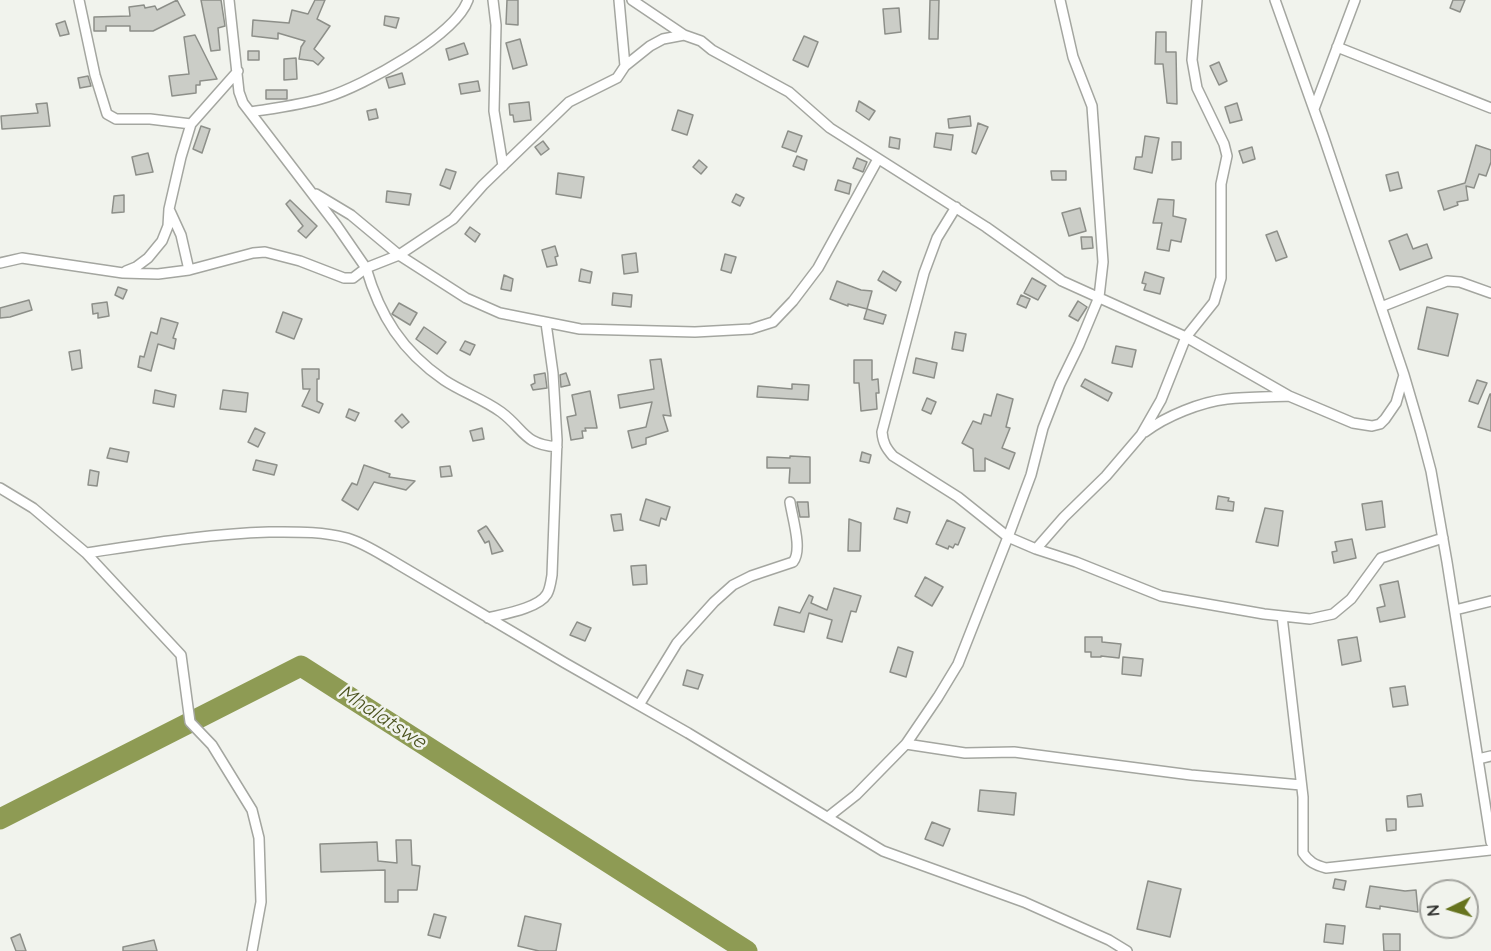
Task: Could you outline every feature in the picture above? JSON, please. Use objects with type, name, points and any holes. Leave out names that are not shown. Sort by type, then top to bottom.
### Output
[{"type":"street","points":[[80,0],[95,75],[107,114],[116,119],[150,119],[191,124]]},
{"type":"street","points":[[229,0],[239,92],[243,103],[311,191],[366,268],[372,289],[390,327],[414,355],[444,380],[501,412],[531,441],[538,445],[557,447]]},
{"type":"street","points":[[250,112],[328,97],[370,78],[427,45],[459,15],[468,0]]},
{"type":"street","points":[[494,0],[496,25],[494,111],[503,166]]},
{"type":"street","points":[[619,0],[625,66]]},
{"type":"street","points":[[632,0],[684,35],[701,41],[712,50],[789,92],[830,128],[956,207],[1062,281],[1186,337],[1289,396],[1353,423],[1372,426],[1380,424],[1396,403],[1404,375]]},
{"type":"street","points":[[828,817],[856,795],[906,744],[958,664],[1031,475],[1044,428],[1060,384],[1099,297],[1103,262],[1092,106],[1073,57],[1060,0]]},
{"type":"street","points":[[1036,549],[1064,517],[1106,477],[1141,435],[1161,400],[1186,337],[1214,302],[1221,278],[1221,184],[1227,156],[1224,144],[1197,88],[1192,60],[1197,0]]},
{"type":"street","points":[[1275,0],[1404,375],[1431,471],[1491,842]]},
{"type":"street","points":[[1314,109],[1355,0]]},
{"type":"street","points":[[0,263],[22,258],[123,273],[158,274],[189,270],[265,252],[300,261],[344,278],[353,278],[366,268],[399,255],[453,219],[568,102],[617,78],[625,66],[650,46],[663,39],[684,35]]},
{"type":"street","points":[[1337,47],[1491,108]]},
{"type":"street","points":[[123,273],[136,267],[147,258],[162,241],[168,226],[169,209],[191,124],[238,70]]},
{"type":"street","points":[[311,191],[351,215],[399,255],[440,279],[466,298],[500,313],[580,329],[695,332],[751,329],[773,322],[793,301],[818,268],[878,159]]},
{"type":"street","points":[[956,207],[937,238],[924,273],[882,432],[883,441],[885,448],[893,456],[958,497],[1008,537],[1161,596],[1310,619],[1333,614],[1351,599],[1381,558],[1443,538]]},
{"type":"street","points":[[169,209],[181,235],[189,270]]},
{"type":"street","points":[[1381,307],[1447,281],[1460,282],[1491,292]]},
{"type":"street","points":[[488,618],[538,603],[549,591],[552,575],[557,447],[553,373],[546,323]]},
{"type":"street","points":[[1141,435],[1154,425],[1187,410],[1226,399],[1289,396]]},
{"type":"street","points":[[0,488],[33,508],[86,553],[181,655],[190,722],[212,745],[252,810],[259,838],[261,902],[252,951]]},
{"type":"street","points":[[639,705],[677,643],[714,602],[733,585],[751,576],[793,562],[797,558],[790,502]]},
{"type":"street","points":[[86,553],[232,533],[316,532],[349,539],[372,549],[883,851],[1023,902],[1109,940],[1127,951]]},
{"type":"street","points":[[1455,610],[1491,601]]},
{"type":"street","points":[[1282,616],[1303,797],[1303,853],[1307,859],[1315,865],[1326,868],[1491,850]]},
{"type":"street","points":[[906,744],[965,753],[1014,752],[1191,775],[1301,785]]},
{"type":"street","points":[[1478,759],[1491,756]]},
{"type":"building","points":[[177,0],[185,15],[153,31],[130,31],[130,26],[106,26],[106,31],[94,31],[94,17],[130,16],[129,7],[155,6],[157,10]]},
{"type":"building","points":[[201,0],[221,0],[225,26],[218,28],[220,50],[211,51]]},
{"type":"building","points":[[315,0],[325,0],[317,19],[330,26],[314,49],[324,58],[318,65],[313,61],[299,59],[301,47],[305,41],[278,33],[278,39],[252,36],[253,20],[289,23],[292,10],[308,14]]},
{"type":"building","points":[[507,0],[518,0],[518,25],[506,24]]},
{"type":"building","points":[[930,0],[939,0],[938,39],[929,39]]},
{"type":"building","points":[[1453,0],[1465,0],[1460,12],[1450,8]]},
{"type":"building","points":[[899,8],[901,32],[885,34],[883,9]]},
{"type":"building","points":[[385,16],[399,18],[396,28],[384,25]]},
{"type":"building","points":[[65,21],[69,34],[60,36],[56,24]]},
{"type":"building","points":[[1156,32],[1166,32],[1166,52],[1176,52],[1177,104],[1167,103],[1163,64],[1155,64]]},
{"type":"building","points":[[195,35],[217,79],[200,81],[200,85],[196,85],[196,93],[172,96],[169,76],[189,74],[184,37]]},
{"type":"building","points":[[804,36],[818,42],[808,67],[793,60]]},
{"type":"building","points":[[520,39],[527,65],[513,69],[506,43]]},
{"type":"building","points":[[464,43],[468,54],[449,60],[446,49]]},
{"type":"building","points":[[248,51],[259,51],[259,60],[248,60]]},
{"type":"building","points":[[296,58],[297,79],[284,80],[284,59]]},
{"type":"building","points":[[1219,62],[1227,81],[1219,85],[1210,66]]},
{"type":"building","points":[[402,73],[405,84],[389,88],[386,78]]},
{"type":"building","points":[[88,76],[91,86],[80,88],[78,78]]},
{"type":"building","points":[[478,81],[480,91],[461,94],[459,84]]},
{"type":"building","points":[[266,90],[287,90],[287,99],[266,99]]},
{"type":"building","points":[[859,101],[875,111],[869,120],[856,111]]},
{"type":"building","points":[[529,102],[531,120],[514,122],[513,115],[510,115],[509,104]]},
{"type":"building","points":[[47,103],[50,126],[2,129],[1,116],[38,113],[36,104]]},
{"type":"building","points":[[1237,103],[1242,120],[1230,123],[1225,107]]},
{"type":"building","points":[[376,109],[378,118],[369,120],[367,111]]},
{"type":"building","points":[[678,110],[693,115],[687,135],[672,130]]},
{"type":"building","points":[[970,116],[971,126],[949,128],[948,119]]},
{"type":"building","points":[[978,123],[988,127],[976,154],[972,152]]},
{"type":"building","points":[[201,126],[210,129],[202,153],[193,149]]},
{"type":"building","points":[[788,131],[802,136],[796,152],[782,147]]},
{"type":"building","points":[[936,133],[953,135],[951,150],[934,147]]},
{"type":"building","points":[[1145,136],[1159,138],[1152,173],[1134,169],[1136,157],[1142,157]]},
{"type":"building","points":[[890,137],[900,139],[899,149],[889,147]]},
{"type":"building","points":[[543,141],[549,149],[541,155],[535,147]]},
{"type":"building","points":[[1172,142],[1181,142],[1181,159],[1172,160]]},
{"type":"building","points":[[1476,145],[1491,150],[1491,162],[1486,176],[1479,174],[1474,188],[1466,186],[1468,200],[1457,202],[1458,205],[1444,210],[1438,191],[1465,183]]},
{"type":"building","points":[[1252,147],[1255,159],[1243,163],[1239,151]]},
{"type":"building","points":[[148,153],[153,172],[136,175],[132,157]]},
{"type":"building","points":[[797,156],[807,160],[804,170],[793,166]]},
{"type":"building","points":[[857,158],[867,162],[863,172],[853,168]]},
{"type":"building","points":[[699,160],[707,167],[701,174],[693,167]]},
{"type":"building","points":[[446,169],[456,172],[450,189],[440,185]]},
{"type":"building","points":[[1051,171],[1066,171],[1066,180],[1052,180]]},
{"type":"building","points":[[1398,172],[1402,188],[1390,191],[1386,175]]},
{"type":"building","points":[[558,173],[584,177],[581,198],[556,194]]},
{"type":"building","points":[[838,180],[851,184],[849,194],[835,190]]},
{"type":"building","points":[[387,191],[411,194],[409,205],[386,202]]},
{"type":"building","points":[[736,194],[744,198],[740,206],[732,202]]},
{"type":"building","points":[[124,195],[124,212],[112,213],[114,196]]},
{"type":"building","points":[[1158,199],[1174,200],[1173,216],[1186,219],[1181,242],[1171,240],[1169,251],[1157,249],[1162,223],[1153,223]]},
{"type":"building","points":[[290,200],[317,226],[306,238],[298,231],[303,226],[286,204]]},
{"type":"building","points":[[1080,208],[1086,231],[1069,236],[1062,213]]},
{"type":"building","points":[[470,227],[480,234],[475,242],[465,234]]},
{"type":"building","points":[[1277,231],[1287,257],[1276,261],[1266,235]]},
{"type":"building","points":[[1407,234],[1413,249],[1427,244],[1432,258],[1400,270],[1389,241]]},
{"type":"building","points":[[1081,237],[1092,237],[1093,248],[1082,249]]},
{"type":"building","points":[[555,246],[558,256],[555,257],[557,265],[547,267],[542,250]]},
{"type":"building","points":[[636,253],[638,272],[624,274],[622,255]]},
{"type":"building","points":[[725,254],[736,257],[731,273],[721,270]]},
{"type":"building","points":[[581,269],[592,272],[590,283],[579,281]]},
{"type":"building","points":[[883,271],[901,282],[896,291],[878,280]]},
{"type":"building","points":[[1145,272],[1164,278],[1160,294],[1144,290],[1146,284],[1142,283]]},
{"type":"building","points":[[504,275],[513,279],[511,291],[501,289]]},
{"type":"building","points":[[1032,278],[1046,286],[1038,300],[1024,293]]},
{"type":"building","points":[[837,281],[861,290],[872,291],[867,309],[848,304],[848,306],[830,299]]},
{"type":"building","points":[[118,287],[127,290],[123,299],[115,295]]},
{"type":"building","points":[[613,293],[632,295],[631,307],[612,305]]},
{"type":"building","points":[[1021,295],[1030,299],[1026,308],[1017,304]]},
{"type":"building","points":[[29,300],[32,310],[0,318],[0,308]]},
{"type":"building","points":[[1078,301],[1087,307],[1078,321],[1069,316]]},
{"type":"building","points":[[107,302],[109,316],[98,318],[98,313],[93,314],[92,304]]},
{"type":"building","points":[[399,303],[417,313],[410,325],[392,314]]},
{"type":"building","points":[[1427,307],[1458,314],[1448,356],[1418,349]]},
{"type":"building","points":[[867,309],[886,315],[883,324],[864,319]]},
{"type":"building","points":[[283,312],[302,319],[294,339],[276,332]]},
{"type":"building","points":[[161,318],[178,323],[173,338],[176,339],[174,349],[158,344],[151,371],[138,367],[140,356],[144,357],[151,332],[157,334]]},
{"type":"building","points":[[424,327],[446,342],[437,354],[416,339]]},
{"type":"building","points":[[955,332],[966,334],[963,351],[952,349]]},
{"type":"building","points":[[465,341],[475,345],[470,355],[460,350]]},
{"type":"building","points":[[1116,346],[1136,350],[1132,367],[1112,363]]},
{"type":"building","points":[[80,350],[82,368],[72,370],[69,352]]},
{"type":"building","points":[[916,358],[937,363],[934,378],[913,373]]},
{"type":"building","points":[[661,359],[671,416],[663,415],[668,431],[646,438],[646,444],[632,448],[628,431],[646,427],[652,402],[620,408],[618,395],[654,389],[650,360]]},
{"type":"building","points":[[854,360],[872,360],[872,380],[878,379],[877,409],[861,411],[859,383],[854,383]]},
{"type":"building","points":[[302,369],[319,369],[317,401],[323,404],[319,413],[302,406],[310,389],[303,389]]},
{"type":"building","points":[[545,373],[547,388],[533,390],[531,385],[535,383],[534,375]]},
{"type":"building","points":[[566,373],[570,385],[561,387],[560,375]]},
{"type":"building","points":[[1085,379],[1112,393],[1108,401],[1081,386]]},
{"type":"building","points":[[1477,380],[1487,383],[1478,404],[1469,401]]},
{"type":"building","points":[[792,384],[809,385],[808,400],[757,397],[758,386],[792,389]]},
{"type":"building","points":[[155,390],[176,395],[174,407],[153,403]]},
{"type":"building","points":[[223,390],[248,393],[246,412],[220,409]]},
{"type":"building","points":[[590,391],[597,428],[585,428],[586,431],[582,431],[583,438],[571,440],[567,417],[576,415],[572,395]]},
{"type":"building","points":[[997,394],[1013,399],[1006,427],[1010,428],[1002,448],[1015,453],[1009,469],[985,458],[985,471],[974,471],[973,449],[962,443],[973,421],[981,424],[984,414],[991,416]]},
{"type":"building","points":[[1491,394],[1491,431],[1478,427]]},
{"type":"building","points":[[927,398],[936,402],[931,414],[922,410]]},
{"type":"building","points":[[349,409],[359,413],[355,421],[346,417]]},
{"type":"building","points":[[402,414],[409,422],[402,428],[395,421]]},
{"type":"building","points":[[255,428],[265,433],[258,447],[248,442]]},
{"type":"building","points":[[482,428],[484,439],[473,441],[470,431]]},
{"type":"building","points":[[110,448],[129,452],[127,462],[107,458]]},
{"type":"building","points":[[862,452],[871,455],[869,463],[860,461]]},
{"type":"building","points":[[790,456],[810,457],[810,483],[789,483],[790,468],[767,468],[767,457],[790,458]]},
{"type":"building","points":[[256,460],[277,465],[274,475],[253,470]]},
{"type":"building","points":[[364,465],[390,474],[389,477],[415,481],[406,490],[374,482],[358,510],[342,500],[352,483],[357,485]]},
{"type":"building","points":[[450,466],[452,476],[441,477],[440,467]]},
{"type":"building","points":[[90,470],[99,472],[97,486],[88,485]]},
{"type":"building","points":[[1218,496],[1229,498],[1228,501],[1234,502],[1233,511],[1216,509]]},
{"type":"building","points":[[646,499],[670,507],[666,520],[661,518],[659,526],[640,520]]},
{"type":"building","points":[[1382,501],[1385,527],[1366,530],[1362,504]]},
{"type":"building","points":[[797,502],[808,502],[809,517],[800,517]]},
{"type":"building","points":[[897,508],[910,512],[907,523],[894,519]]},
{"type":"building","points":[[1265,508],[1283,511],[1278,546],[1256,542]]},
{"type":"building","points":[[621,514],[623,530],[614,531],[611,515]]},
{"type":"building","points":[[849,519],[861,523],[860,551],[848,551]]},
{"type":"building","points":[[947,520],[965,528],[958,545],[955,544],[953,548],[949,546],[948,549],[936,544]]},
{"type":"building","points":[[486,526],[503,551],[492,554],[489,541],[485,543],[478,531]]},
{"type":"building","points":[[1352,539],[1356,558],[1334,563],[1332,552],[1337,551],[1335,542]]},
{"type":"building","points":[[646,565],[647,584],[633,585],[631,566]]},
{"type":"building","points":[[925,577],[943,587],[932,606],[915,596]]},
{"type":"building","points":[[1398,581],[1405,617],[1380,622],[1377,608],[1385,606],[1380,585]]},
{"type":"building","points":[[834,588],[861,596],[856,612],[851,611],[842,642],[827,638],[832,620],[809,613],[804,632],[774,625],[779,607],[800,613],[809,595],[813,597],[811,603],[827,610]]},
{"type":"building","points":[[577,622],[591,628],[585,641],[570,635]]},
{"type":"building","points":[[1085,637],[1102,637],[1102,642],[1121,644],[1119,658],[1091,657],[1091,652],[1085,652]]},
{"type":"building","points":[[1357,637],[1361,661],[1342,665],[1338,640]]},
{"type":"building","points":[[898,647],[913,652],[906,677],[890,672]]},
{"type":"building","points":[[1123,657],[1143,659],[1141,676],[1122,674]]},
{"type":"building","points":[[687,670],[703,675],[698,689],[683,685]]},
{"type":"building","points":[[1405,686],[1408,705],[1393,707],[1390,688]]},
{"type":"building","points":[[980,790],[1016,793],[1014,815],[978,811]]},
{"type":"building","points":[[1421,794],[1423,806],[1408,807],[1407,796]]},
{"type":"building","points":[[1386,819],[1396,819],[1396,830],[1387,831]]},
{"type":"building","points":[[932,822],[950,829],[943,846],[925,839]]},
{"type":"building","points":[[396,840],[411,840],[412,865],[420,866],[417,890],[398,890],[398,902],[385,902],[385,870],[321,872],[320,844],[377,842],[378,861],[397,863]]},
{"type":"building","points":[[1335,879],[1346,881],[1344,890],[1333,888]]},
{"type":"building","points":[[1148,881],[1181,889],[1170,937],[1137,929]]},
{"type":"building","points":[[1370,886],[1405,891],[1416,890],[1418,912],[1380,906],[1380,909],[1366,907]]},
{"type":"building","points":[[434,914],[446,917],[440,938],[428,935]]},
{"type":"building","points":[[525,916],[561,924],[556,951],[539,951],[518,946]]},
{"type":"building","points":[[1326,924],[1345,926],[1343,944],[1324,942]]},
{"type":"building","points":[[20,934],[26,951],[16,951],[11,938]]},
{"type":"building","points":[[1383,934],[1400,934],[1400,951],[1384,951]]},
{"type":"building","points":[[154,940],[157,951],[123,951],[123,947]]},
{"type":"waterway","name":"Mhalatswe","points":[[0,819],[301,666],[747,951]]}]
